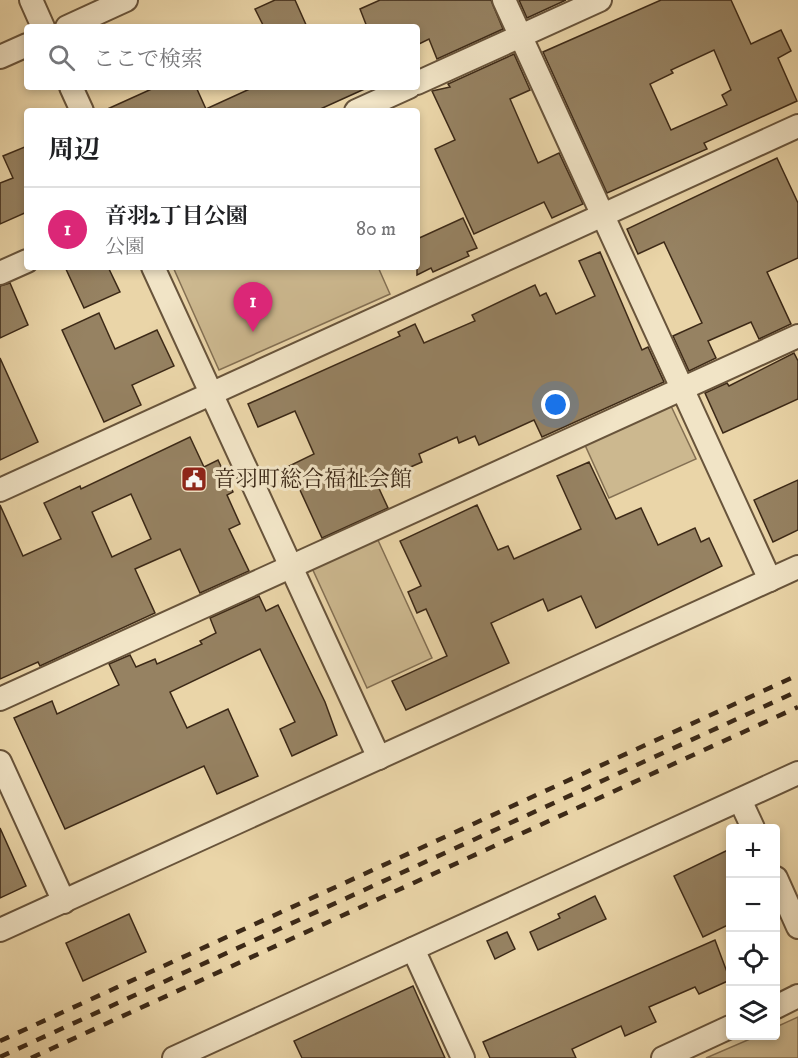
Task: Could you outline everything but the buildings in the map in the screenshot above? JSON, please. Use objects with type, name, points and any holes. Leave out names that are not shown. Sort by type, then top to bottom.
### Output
[{"type":"street","points":[[31,0],[42,24]]},
{"type":"street","points":[[74,24],[126,0]]},
{"type":"street","points":[[504,0],[770,580]]},
{"type":"street","points":[[420,82],[600,0]]},
{"type":"street","points":[[0,57],[24,46]]},
{"type":"street","points":[[72,90],[81,108]]},
{"type":"street","points":[[363,108],[402,90]]},
{"type":"street","points":[[0,490],[798,126]]},
{"type":"street","points":[[0,273],[24,262]]},
{"type":"street","points":[[154,270],[379,758]]},
{"type":"street","points":[[0,699],[798,336]]},
{"type":"street","points":[[0,930],[798,567]]},
{"type":"street","points":[[0,762],[64,902]]},
{"type":"street","points":[[174,1058],[798,773]]},
{"type":"street","points":[[740,800],[751,824]]},
{"type":"street","points":[[780,887],[798,927]]},
{"type":"street","points":[[413,949],[464,1058]]},
{"type":"street","points":[[780,1005],[798,996]]},
{"type":"street","points":[[663,1058],[726,1029]]},
{"type":"shaded area","points":[[174,270],[379,270],[390,294],[219,370]]},
{"type":"shaded area","points":[[671,406],[696,459],[609,498],[585,445]]},
{"type":"shaded area","points":[[377,538],[432,658],[367,688],[312,568]]},
{"type":"shaded area","points":[[798,1017],[798,1058],[706,1058],[748,1040],[780,1040],[780,1025]]},
{"type":"railway","points":[[0,1041],[798,675]]},
{"type":"railway","points":[[0,1057],[798,691]]},
{"type":"railway","points":[[31,1058],[798,707]]},
{"type":"place","name":"音羽2丁目公園","points":[[253,332]]},
{"type":"place","name":"音羽町総合福祉会館","points":[[194,479]]}]
